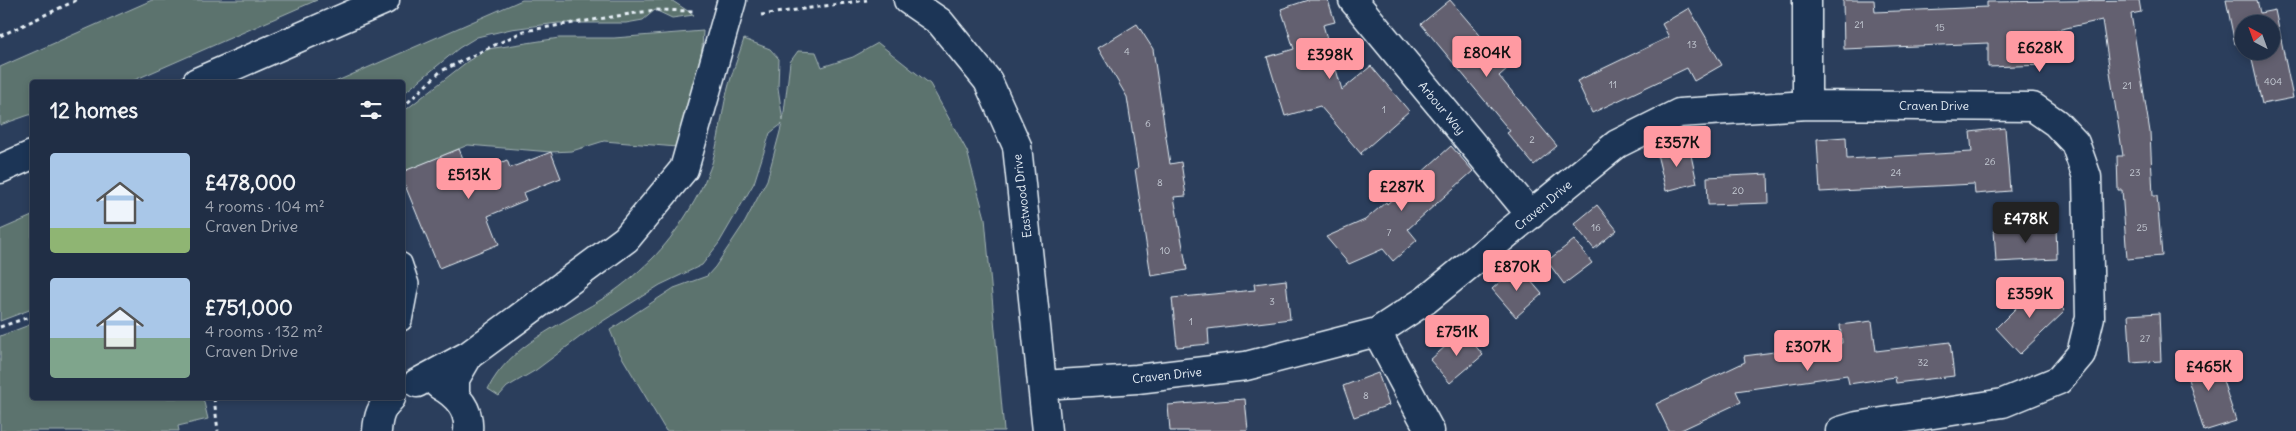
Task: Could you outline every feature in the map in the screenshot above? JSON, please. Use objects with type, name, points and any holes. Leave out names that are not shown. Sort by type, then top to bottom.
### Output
[{"type":"street","points":[[202,80],[385,0]]},
{"type":"street","name":"Eastwood Drive","points":[[908,0],[940,22],[988,81],[1017,146],[1043,385],[1046,431]]},
{"type":"street","name":"Arbour Way","points":[[1353,0],[1531,215]]},
{"type":"street","points":[[1807,0],[1807,106]]},
{"type":"street","points":[[405,386],[469,355],[626,238],[684,169],[734,4]]},
{"type":"street","name":"Craven Drive","points":[[1043,385],[1137,379],[1246,366],[1377,332],[1426,300],[1617,144],[1678,113],[1807,106],[2033,107],[2056,123],[2075,143],[2088,177],[2090,317],[2081,354],[2059,380],[2003,403],[1857,426],[1840,431]]},
{"type":"street","points":[[0,169],[30,156]]},
{"type":"street","points":[[1377,332],[1430,431]]},
{"type":"street","points":[[455,395],[454,379],[469,355]]},
{"type":"street","points":[[405,387],[440,386],[455,395],[462,404],[469,422],[468,431]]},
{"type":"street","points":[[377,431],[378,419],[384,405],[389,400]]},
{"type":"lane","points":[[405,272],[409,284],[405,305]]},
{"type":"path","points":[[0,36],[77,0]]},
{"type":"path","points":[[405,105],[441,71],[524,31],[655,10],[734,4],[750,16],[867,0]]},
{"type":"path","points":[[0,327],[30,317]]},
{"type":"path","points":[[214,400],[218,431]]},
{"type":"green space","points":[[152,0],[317,0],[135,80],[30,80],[30,115],[0,125],[0,67]]},
{"type":"green space","points":[[522,0],[671,0],[694,15],[672,18],[655,10],[643,20],[626,23],[558,23],[511,29],[477,37],[459,48],[405,92],[405,80],[340,80]]},
{"type":"green space","points":[[703,31],[702,49],[690,123],[677,147],[604,141],[572,151],[551,152],[468,145],[405,171],[405,110],[468,61],[488,49],[559,38],[614,38]]},
{"type":"green space","points":[[744,39],[770,49],[779,59],[778,88],[783,121],[790,62],[798,51],[816,52],[822,67],[853,57],[878,43],[930,84],[967,151],[985,218],[1004,431],[666,431],[619,352],[610,330],[674,288],[707,276],[715,267],[745,222],[767,180],[782,124],[770,133],[754,183],[719,243],[702,265],[660,285],[592,328],[536,370],[507,387],[499,396],[488,389],[497,374],[509,360],[552,328],[620,287],[652,259],[679,227],[695,201],[712,163],[727,93]]},
{"type":"green space","points":[[30,217],[30,310],[0,321],[0,230]]},
{"type":"green space","points":[[30,325],[30,400],[203,400],[208,419],[178,426],[179,431],[0,431],[0,336]]},
{"type":"building","points":[[1308,0],[1328,0],[1335,22],[1323,25],[1342,90],[1371,66],[1409,111],[1361,153],[1362,155],[1320,106],[1285,116],[1267,57],[1294,49],[1281,9]]},
{"type":"building","points":[[1450,0],[1508,68],[1499,76],[1557,146],[1534,165],[1507,133],[1510,131],[1421,24]]},
{"type":"building","points":[[1843,0],[1874,0],[1875,12],[1987,7],[1987,2],[2139,0],[2141,12],[2131,14],[2150,132],[2153,196],[2157,196],[2162,256],[2127,259],[2122,190],[2118,190],[2117,156],[2123,156],[2102,20],[2044,33],[2045,65],[1988,67],[1988,43],[1844,49]]},
{"type":"building","points":[[2226,0],[2257,0],[2260,13],[2275,10],[2276,15],[2235,15],[2235,44]]},
{"type":"building","points":[[1689,8],[1722,65],[1694,81],[1687,68],[1592,113],[1577,81],[1669,37],[1662,24]]},
{"type":"building","points":[[1137,24],[1153,49],[1170,164],[1181,162],[1186,196],[1174,197],[1187,270],[1151,276],[1135,169],[1138,168],[1127,97],[1098,48]]},
{"type":"building","points":[[2280,34],[2293,98],[2262,104],[2252,60],[2280,60]]},
{"type":"building","points":[[2005,128],[2010,191],[1975,194],[1974,184],[1820,192],[1817,139],[1846,137],[1847,159],[1972,152],[1970,132]]},
{"type":"building","points":[[1451,146],[1473,171],[1408,229],[1417,240],[1393,261],[1383,249],[1349,264],[1326,237],[1365,220],[1386,202],[1387,204]]},
{"type":"building","points":[[1689,146],[1697,183],[1666,191],[1657,154]]},
{"type":"building","points":[[459,149],[470,175],[507,160],[510,168],[551,152],[561,178],[523,193],[526,200],[488,216],[499,244],[439,268],[405,185],[405,171]]},
{"type":"building","points":[[1768,174],[1769,203],[1708,205],[1707,177]]},
{"type":"building","points":[[1597,205],[1617,230],[1594,249],[1574,224]]},
{"type":"building","points":[[2056,226],[2057,259],[1996,262],[1994,229]]},
{"type":"building","points":[[1574,240],[1592,263],[1564,284],[1547,261]]},
{"type":"building","points":[[1518,266],[1542,294],[1516,317],[1492,289]]},
{"type":"building","points":[[1286,280],[1290,319],[1208,329],[1209,344],[1177,347],[1172,298],[1255,290],[1254,284]]},
{"type":"building","points":[[2039,285],[2065,311],[2020,354],[1996,328]]},
{"type":"building","points":[[2159,313],[2161,361],[2131,363],[2128,315]]},
{"type":"building","points":[[1872,321],[1876,351],[1950,342],[1954,376],[1896,383],[1895,377],[1849,384],[1847,375],[1736,391],[1741,402],[1679,431],[1669,431],[1656,404],[1745,362],[1744,356],[1842,343],[1840,325]]},
{"type":"building","points":[[1463,331],[1483,355],[1450,383],[1430,360]]},
{"type":"building","points":[[2214,353],[2236,421],[2204,431],[2183,363]]},
{"type":"building","points":[[1378,373],[1389,405],[1354,417],[1343,386]]},
{"type":"building","points":[[1245,399],[1248,431],[1170,431],[1168,405]]}]
